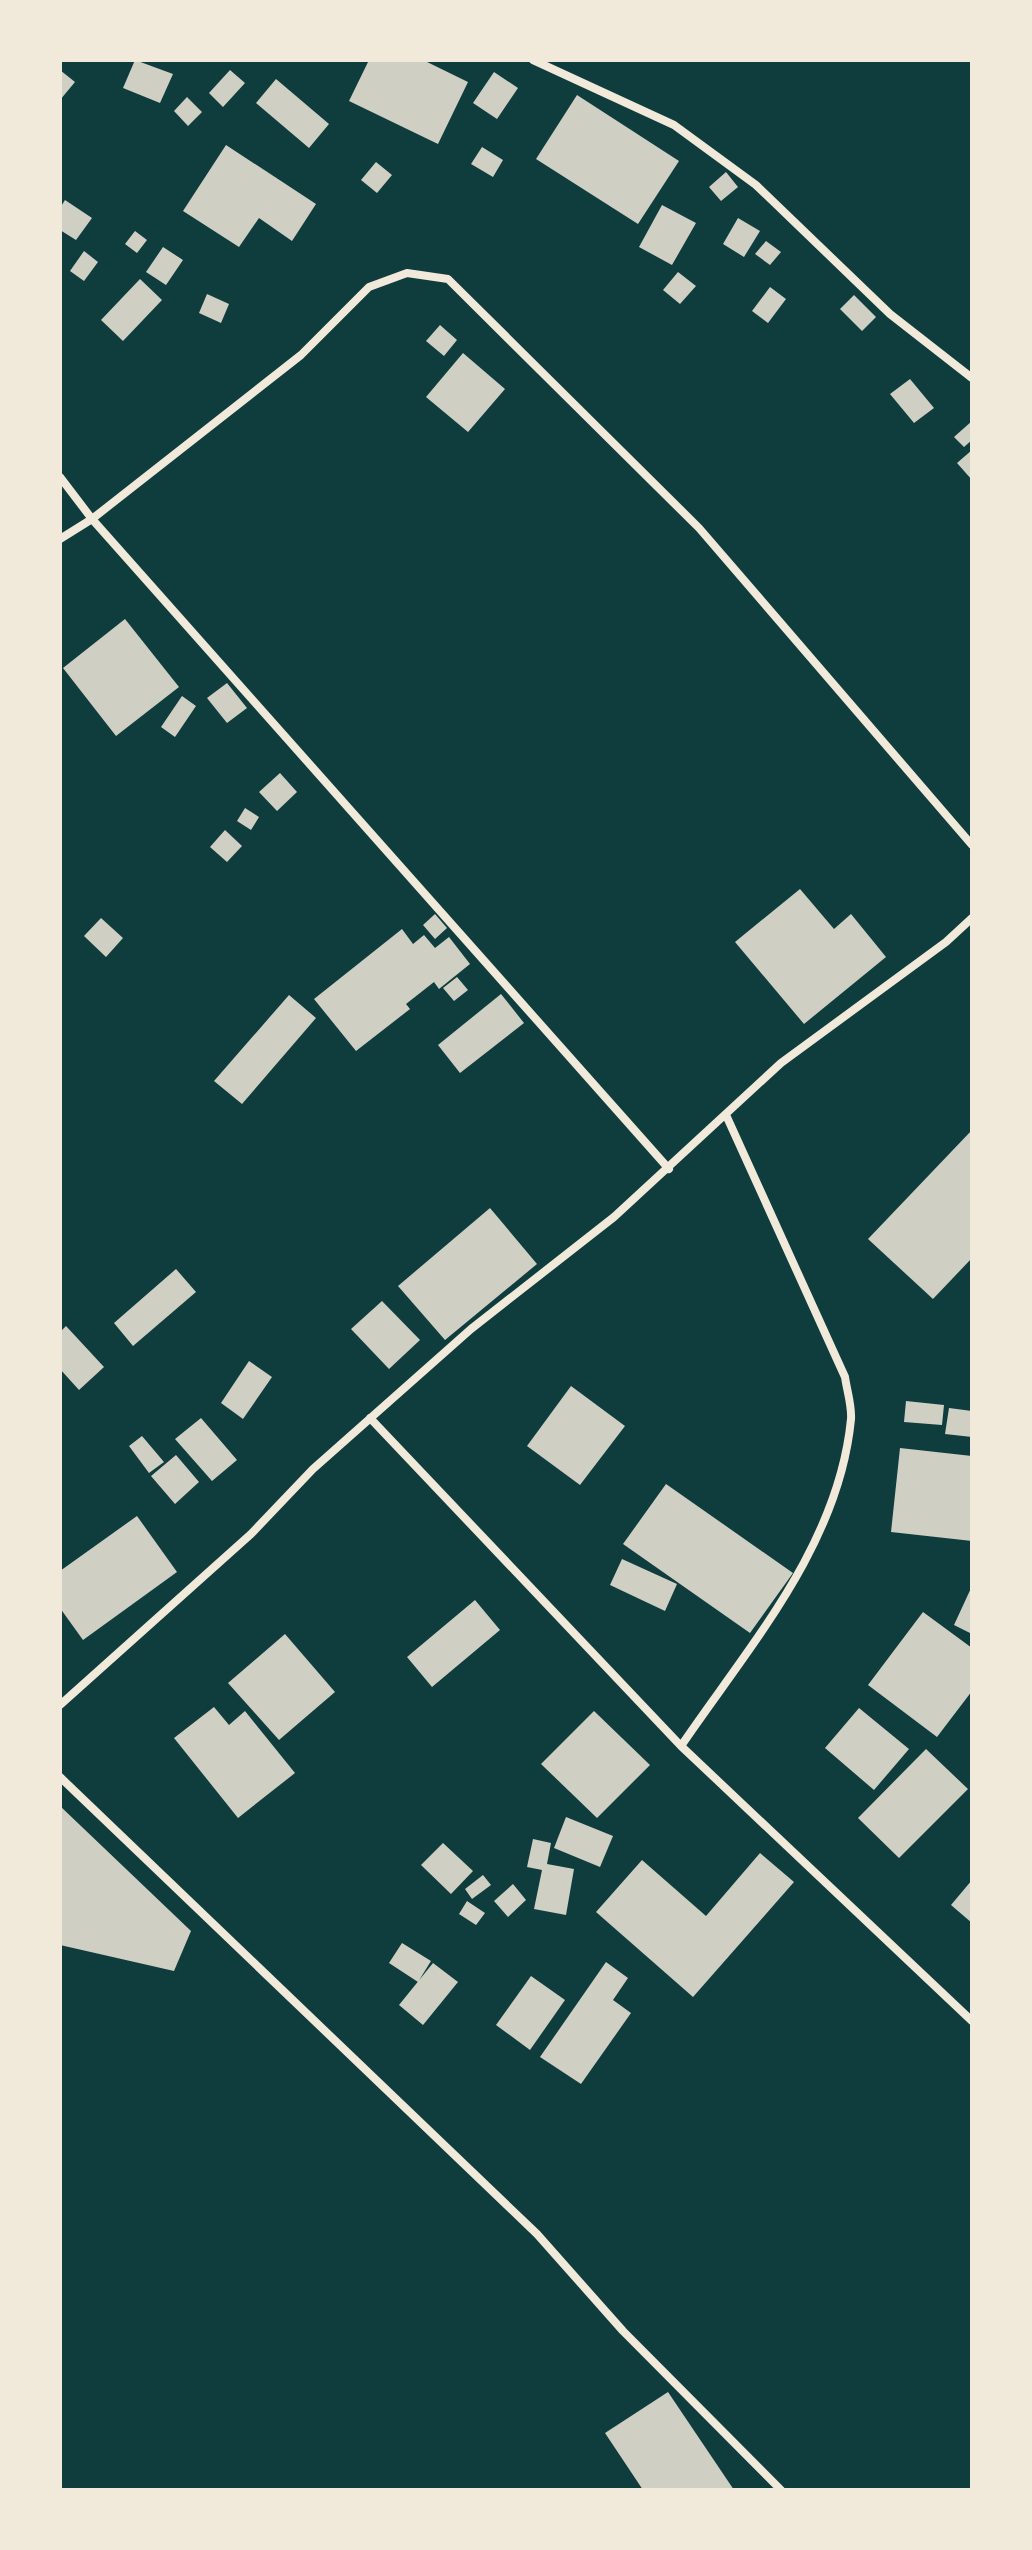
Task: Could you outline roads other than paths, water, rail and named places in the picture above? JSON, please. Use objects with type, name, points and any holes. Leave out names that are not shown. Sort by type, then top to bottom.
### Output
[{"type":"street","points":[[533,60],[674,125],[756,185],[890,314],[972,378]]},
{"type":"street","points":[[60,539],[92,519],[301,355],[369,287],[407,273],[448,279],[699,528],[972,845]]},
{"type":"street","points":[[60,477],[92,519],[669,1169]]},
{"type":"street","points":[[60,1705],[251,1534],[282,1498],[471,1329],[669,1169],[781,1063],[946,942],[972,918]]},
{"type":"street","points":[[681,1746],[812,1553],[840,1475],[851,1417],[845,1377],[726,1115]]},
{"type":"street","points":[[370,1418],[681,1746],[972,2021]]},
{"type":"street","points":[[60,1777],[537,2234],[623,2331],[781,2490]]}]
